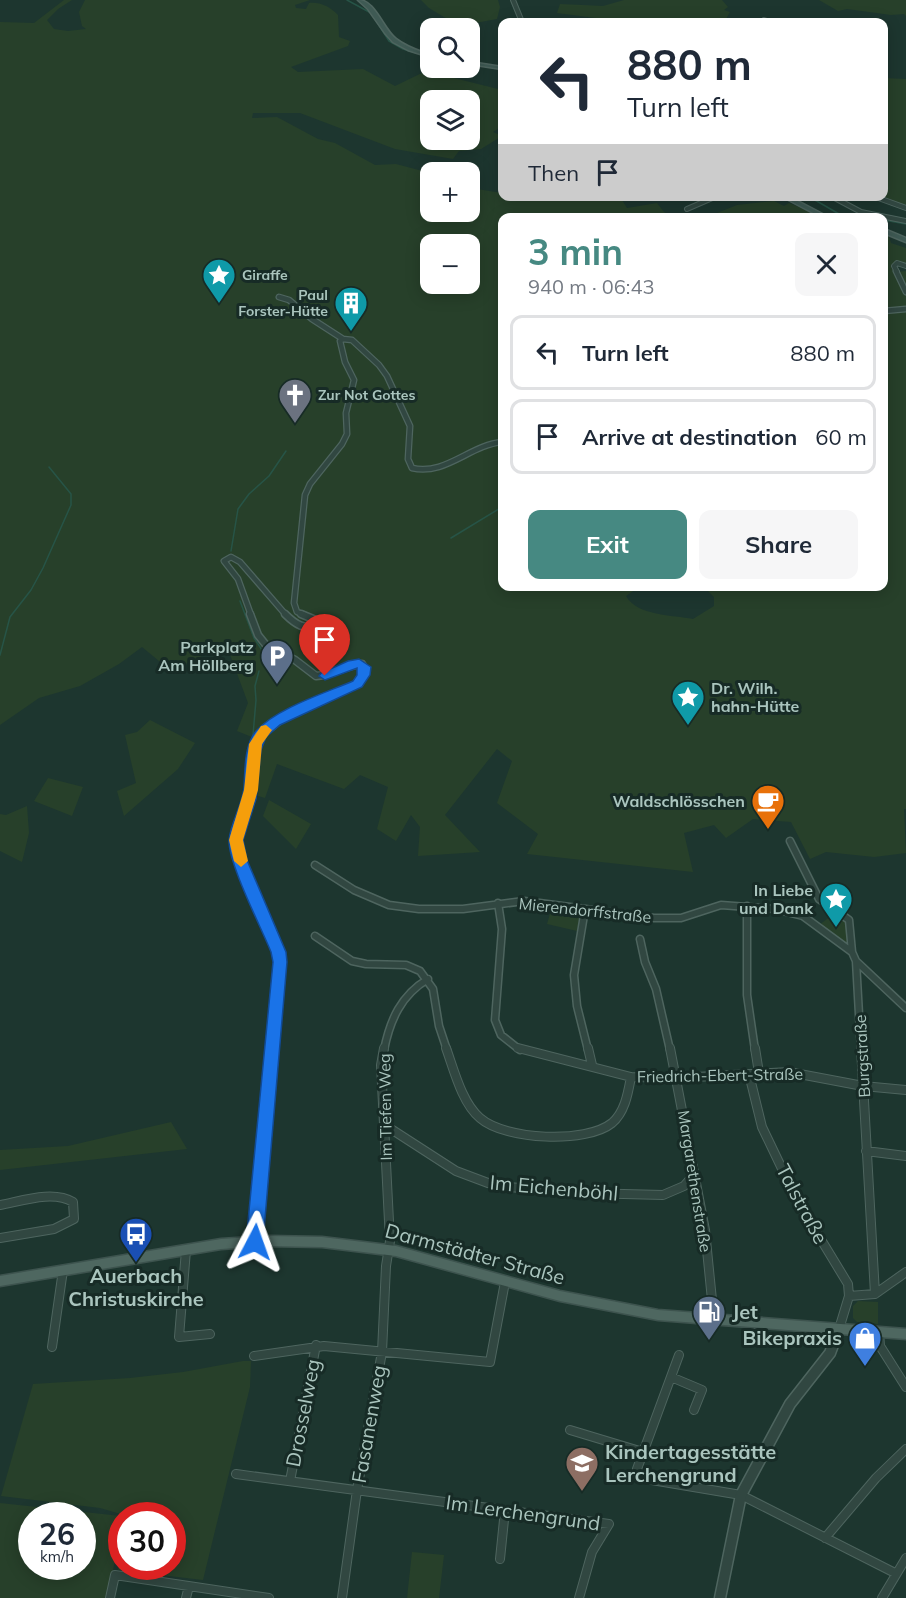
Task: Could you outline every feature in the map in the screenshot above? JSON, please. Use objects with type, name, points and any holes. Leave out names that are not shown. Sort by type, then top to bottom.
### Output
[{"type":"main road","points":[[360,0],[373,9],[394,39],[420,53]]},
{"type":"main road","points":[[480,64],[498,66]]},
{"type":"main road","points":[[793,201],[818,213]]},
{"type":"main road","points":[[888,232],[905,238]]},
{"type":"main road","name":"Darmstädter Straße","points":[[0,1281],[186,1250],[255,1242],[322,1242],[389,1250],[437,1261],[505,1282],[613,1308],[714,1320],[906,1334]]},
{"type":"street","points":[[513,0],[520,18]]},
{"type":"street","points":[[687,209],[705,201]]},
{"type":"street","points":[[841,201],[871,213]]},
{"type":"street","points":[[845,201],[862,211]]},
{"type":"street","points":[[888,201],[906,207]]},
{"type":"street","points":[[888,217],[906,221]]},
{"type":"street","points":[[906,266],[899,263],[894,265],[906,292]]},
{"type":"street","points":[[279,297],[289,300],[312,319],[343,339],[352,340],[387,376],[411,430],[407,456],[412,468],[424,471],[433,470],[477,446],[498,443]]},
{"type":"street","points":[[888,311],[906,309]]},
{"type":"street","points":[[255,1242],[280,962],[279,952],[240,860],[236,840],[249,799],[254,750],[261,735],[276,722],[295,711],[357,684],[365,670],[362,664],[356,663],[333,674],[316,676],[291,658],[270,648],[258,635],[236,574],[224,563],[225,559],[234,558],[240,562],[292,622],[314,630],[320,626],[318,621],[297,612],[294,603],[295,579],[305,495],[310,484],[347,435],[346,413],[354,385],[340,343],[343,339]]},
{"type":"street","name":"Burgstraße","points":[[790,841],[822,902],[849,920],[852,952],[856,961],[875,1294]]},
{"type":"street","name":"Mierendorffstraße","points":[[315,865],[354,890],[389,905],[441,910],[498,903],[542,903],[654,918],[681,918],[721,905],[774,909],[803,916],[852,952]]},
{"type":"street","name":"Friedrich-Ebert-Straße","points":[[498,903],[502,929],[495,1015],[497,1028],[507,1041],[521,1050],[592,1065],[631,1077],[677,1078],[759,1073],[809,1074],[863,1086],[906,1090]]},
{"type":"street","points":[[747,906],[747,995],[759,1073]]},
{"type":"street","points":[[585,909],[574,975],[577,1006],[592,1065]]},
{"type":"street","points":[[315,936],[355,963],[409,966],[421,971],[433,989],[439,1026],[474,1112],[495,1128],[504,1131],[583,1137],[596,1134],[614,1123],[619,1116],[631,1077]]},
{"type":"street","name":"Margarethenstraße","points":[[640,939],[645,962],[656,989],[677,1078],[705,1230],[714,1320]]},
{"type":"street","points":[[856,961],[905,1006]]},
{"type":"street","name":"Im Tiefen Weg","points":[[389,1250],[390,1215],[381,1065],[384,1043],[398,1007],[417,984],[428,979]]},
{"type":"street","name":"Talstraße","points":[[749,1074],[762,1126],[797,1200],[825,1248],[846,1276],[849,1296]]},
{"type":"street","name":"Im Eichenböhl","points":[[385,1129],[391,1129],[463,1174],[508,1187],[584,1193],[663,1195],[673,1192],[692,1177],[696,1177]]},
{"type":"street","points":[[866,1151],[906,1156]]},
{"type":"street","points":[[0,1205],[52,1197],[67,1197],[74,1202],[74,1219],[65,1225],[0,1238]]},
{"type":"street","points":[[186,1250],[179,1337],[210,1334]]},
{"type":"street","name":"Fasanenweg","points":[[342,1598],[357,1490],[382,1352],[389,1250]]},
{"type":"street","points":[[52,1347],[63,1270]]},
{"type":"street","points":[[720,1598],[741,1495],[790,1404],[830,1353],[849,1296],[875,1294],[906,1272]]},
{"type":"street","points":[[254,1356],[316,1345],[490,1362],[505,1282]]},
{"type":"street","points":[[879,1332],[880,1346],[906,1387]]},
{"type":"street","name":"Drosselweg","points":[[290,1481],[316,1345]]},
{"type":"street","points":[[679,1355],[637,1472],[644,1480],[741,1495],[895,1573]]},
{"type":"street","points":[[671,1377],[702,1390],[694,1410]]},
{"type":"street","points":[[570,1430],[643,1452]]},
{"type":"street","points":[[825,1538],[876,1478],[906,1449]]},
{"type":"street","name":"Im Lerchengrund","points":[[236,1474],[609,1524],[592,1552],[579,1598]]},
{"type":"street","points":[[500,1559],[505,1510]]},
{"type":"street","points":[[882,1598],[906,1558]]},
{"type":"street","points":[[110,1598],[115,1575],[268,1598]]},
{"type":"street","points":[[186,1598],[189,1586]]},
{"type":"green space","points":[[64,0],[72,0],[47,20],[54,29],[68,31],[86,29],[82,26],[79,12],[85,0],[310,0],[295,5],[296,8],[306,9],[309,3],[328,7],[338,15],[339,37],[350,41],[348,46],[291,67],[298,72],[363,69],[395,86],[420,74],[420,78],[454,78],[498,89],[498,129],[493,132],[498,134],[498,138],[480,149],[480,90],[420,90],[420,150],[470,150],[459,151],[453,159],[395,149],[300,113],[253,113],[252,118],[277,117],[318,139],[335,143],[375,165],[396,164],[420,170],[420,222],[480,222],[480,189],[498,192],[498,201],[623,201],[627,208],[657,203],[666,213],[498,213],[498,591],[633,591],[626,596],[638,607],[656,613],[693,619],[714,606],[714,597],[708,591],[888,591],[888,236],[891,243],[906,248],[906,264],[897,262],[892,265],[896,272],[906,271],[906,809],[904,809],[906,853],[874,857],[826,852],[810,859],[791,822],[753,819],[726,838],[714,825],[684,833],[693,872],[527,854],[538,834],[497,803],[512,761],[497,749],[445,815],[480,852],[418,856],[420,827],[411,815],[396,841],[377,829],[388,787],[360,775],[344,789],[277,764],[265,798],[258,796],[259,740],[237,731],[248,703],[229,652],[212,648],[199,658],[176,668],[159,661],[142,647],[119,664],[80,686],[39,698],[0,725],[0,22],[34,23]]},
{"type":"green space","points":[[421,0],[498,0],[500,7],[497,19],[480,22],[480,18],[446,18]]},
{"type":"green space","points":[[624,0],[722,0],[728,7],[724,10],[730,12],[727,18],[595,18],[557,13],[560,4],[603,6]]},
{"type":"green space","points":[[819,0],[906,0],[906,16],[847,9],[838,11]]},
{"type":"green space","points":[[888,78],[906,79],[906,205],[888,200]]},
{"type":"green space","points":[[774,201],[784,206],[789,203],[813,213],[717,213],[737,205]]},
{"type":"green space","points":[[150,720],[195,743],[178,769],[124,816],[117,791],[136,783],[125,735],[137,732]]},
{"type":"green space","points":[[48,778],[83,787],[72,816],[34,801]]},
{"type":"green space","points":[[269,800],[311,824],[296,849],[263,816]]},
{"type":"green space","points":[[27,806],[29,833],[22,862],[0,851],[0,814],[6,815]]},
{"type":"green space","points":[[552,907],[578,913],[580,916],[577,931],[547,924]]},
{"type":"green space","points":[[835,913],[846,921],[848,941],[844,944],[819,925]]},
{"type":"green space","points":[[171,1122],[187,1149],[0,1170],[0,1150],[68,1146]]},
{"type":"green space","points":[[858,1301],[878,1302],[878,1324],[857,1322],[853,1318],[853,1306]]},
{"type":"green space","points":[[251,1361],[250,1387],[203,1580],[186,1578],[186,1502],[108,1502],[108,1510],[96,1508],[96,1502],[50,1502],[1,1496],[33,1384],[183,1372]]},
{"type":"green space","points":[[0,1503],[18,1505],[18,1580],[96,1580],[96,1513],[108,1515],[108,1580],[111,1580],[107,1598],[0,1598]]},
{"type":"green space","points":[[412,1552],[444,1555],[439,1598],[407,1598]]},
{"type":"waterway","points":[[347,0],[371,13],[389,41],[403,49],[420,54]]},
{"type":"waterway","points":[[817,201],[837,213]]},
{"type":"waterway","points":[[888,221],[906,224]]},
{"type":"waterway","points":[[231,551],[238,509],[249,494],[269,476],[286,451]]},
{"type":"waterway","points":[[0,655],[10,617],[31,590],[43,568],[71,505],[71,494],[49,467]]},
{"type":"waterway","points":[[451,538],[498,509]]},
{"type":"waterway","points":[[240,601],[254,638],[264,653],[263,664]]},
{"type":"waterway","points":[[253,735],[255,686],[259,671]]},
{"type":"slow traffic","points":[[241,861],[237,852],[236,840],[251,790],[255,744],[266,730]]},
{"type":"place","name":"Giraffe","points":[[219,304]]},
{"type":"place","name":"Paul Forster-Hütte","points":[[351,332]]},
{"type":"place","name":"Zur Not Gottes","points":[[295,424]]},
{"type":"place","name":"Parkplatz Am Höllberg","points":[[277,685]]},
{"type":"place","name":"Dr. Wilh. hahn-Hütte","points":[[688,726]]},
{"type":"place","name":"Waldschlösschen","points":[[768,830]]},
{"type":"place","name":"In Liebe und Dank","points":[[836,928]]},
{"type":"place","name":"Auerbach Christuskirche","points":[[136,1263]]},
{"type":"place","name":"Jet","points":[[709,1341]]},
{"type":"place","name":"Bikepraxis","points":[[865,1367]]},
{"type":"place","name":"Kindertagesstätte Lerchengrund","points":[[582,1492]]},
{"type":"route","points":[[255,1242],[280,962],[279,952],[237,852],[236,840],[251,790],[255,744],[261,735],[267,728],[295,711],[357,684],[365,670],[362,664],[352,664],[325,676]]}]
